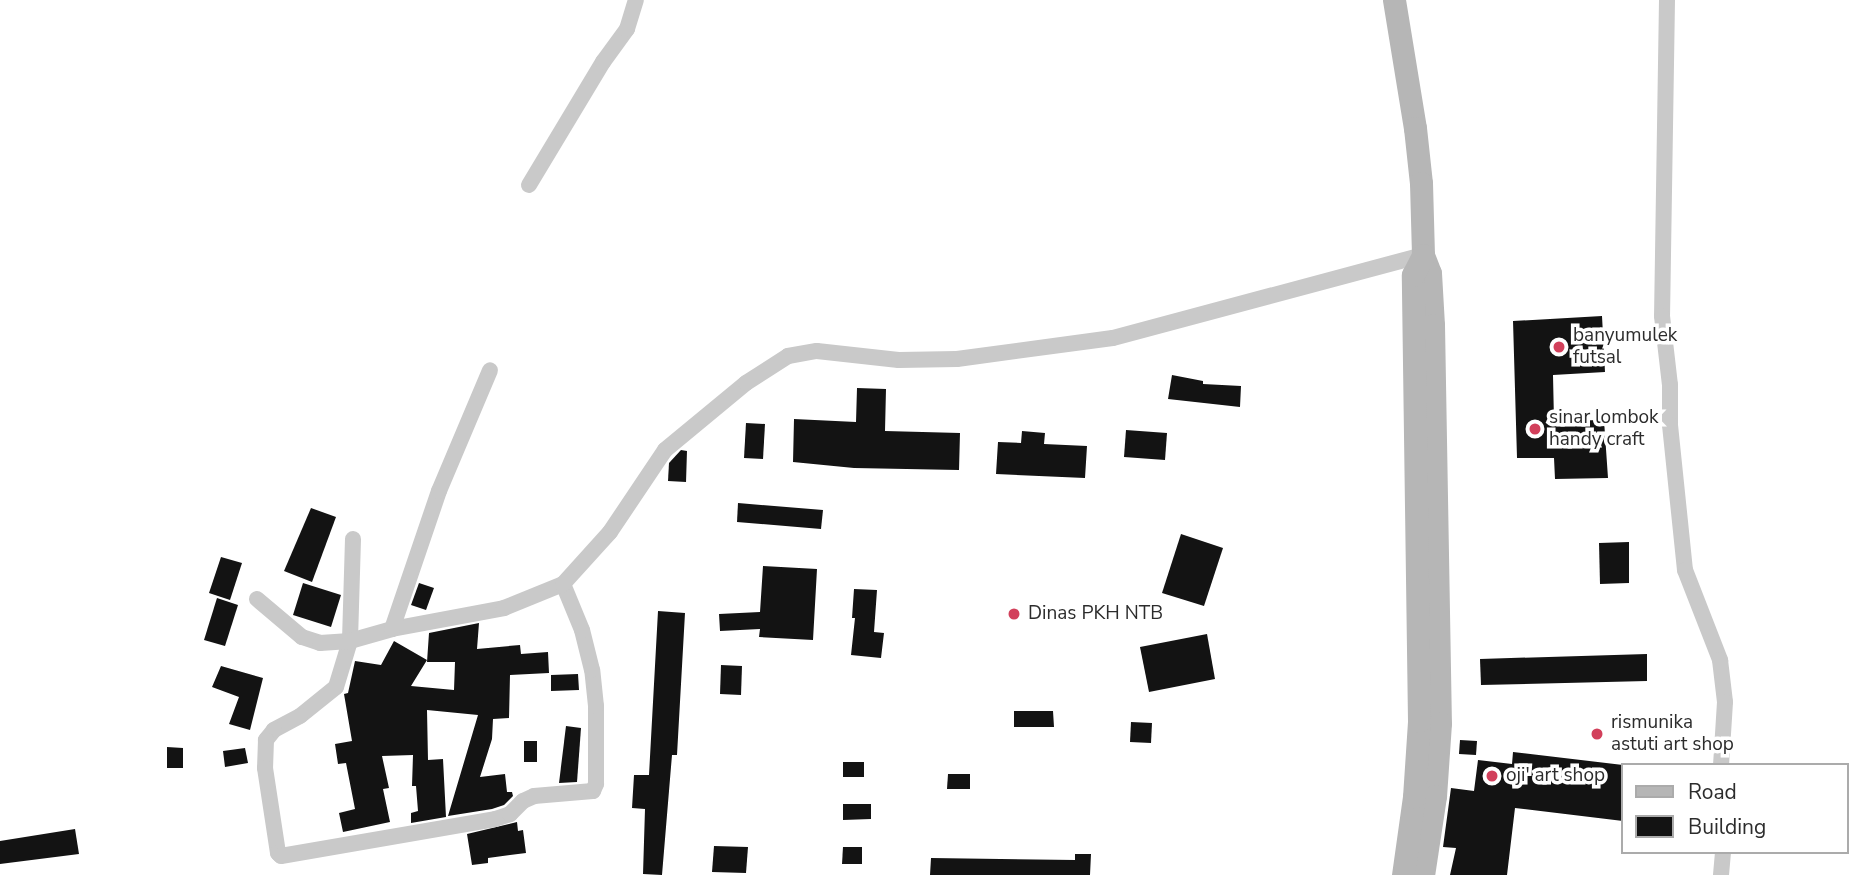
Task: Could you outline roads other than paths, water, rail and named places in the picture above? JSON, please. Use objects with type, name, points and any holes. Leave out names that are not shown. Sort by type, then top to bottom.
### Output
[{"type":"main road","points":[[1394,0],[1420,172],[1423,255],[1413,275],[1419,722],[1425,797],[1423,875]]},
{"type":"main road","points":[[1403,875],[1425,797]]},
{"type":"street","points":[[530,185],[584,92],[627,29],[636,0]]},
{"type":"street","points":[[1667,0],[1662,316],[1685,570],[1720,660],[1725,702],[1721,763]]},
{"type":"street","points":[[257,599],[302,638],[320,643],[350,641],[392,629],[504,608],[564,584],[603,541],[664,450],[746,383],[788,356],[817,351],[899,360],[957,359],[1113,338],[1423,255]]},
{"type":"street","points":[[392,629],[439,491],[490,370]]},
{"type":"street","points":[[353,540],[350,641],[336,687],[300,716],[274,730],[266,740],[265,768],[278,853],[281,856],[495,819],[510,814],[523,801],[534,796],[593,791],[596,784],[596,706],[592,670],[582,630],[564,584]]},
{"type":"street","points":[[1721,875],[1723,854]]},
{"type":"place","name":"banyumulek futsal","points":[[1559,347]]},
{"type":"place","name":"sinar lombok handy craft","points":[[1535,429]]},
{"type":"place","name":"Dinas PKH NTB","points":[[1014,614]]},
{"type":"place","name":"rismunika astuti art shop","points":[[1597,734]]},
{"type":"place","name":"oji' art shop","points":[[1492,776]]}]
